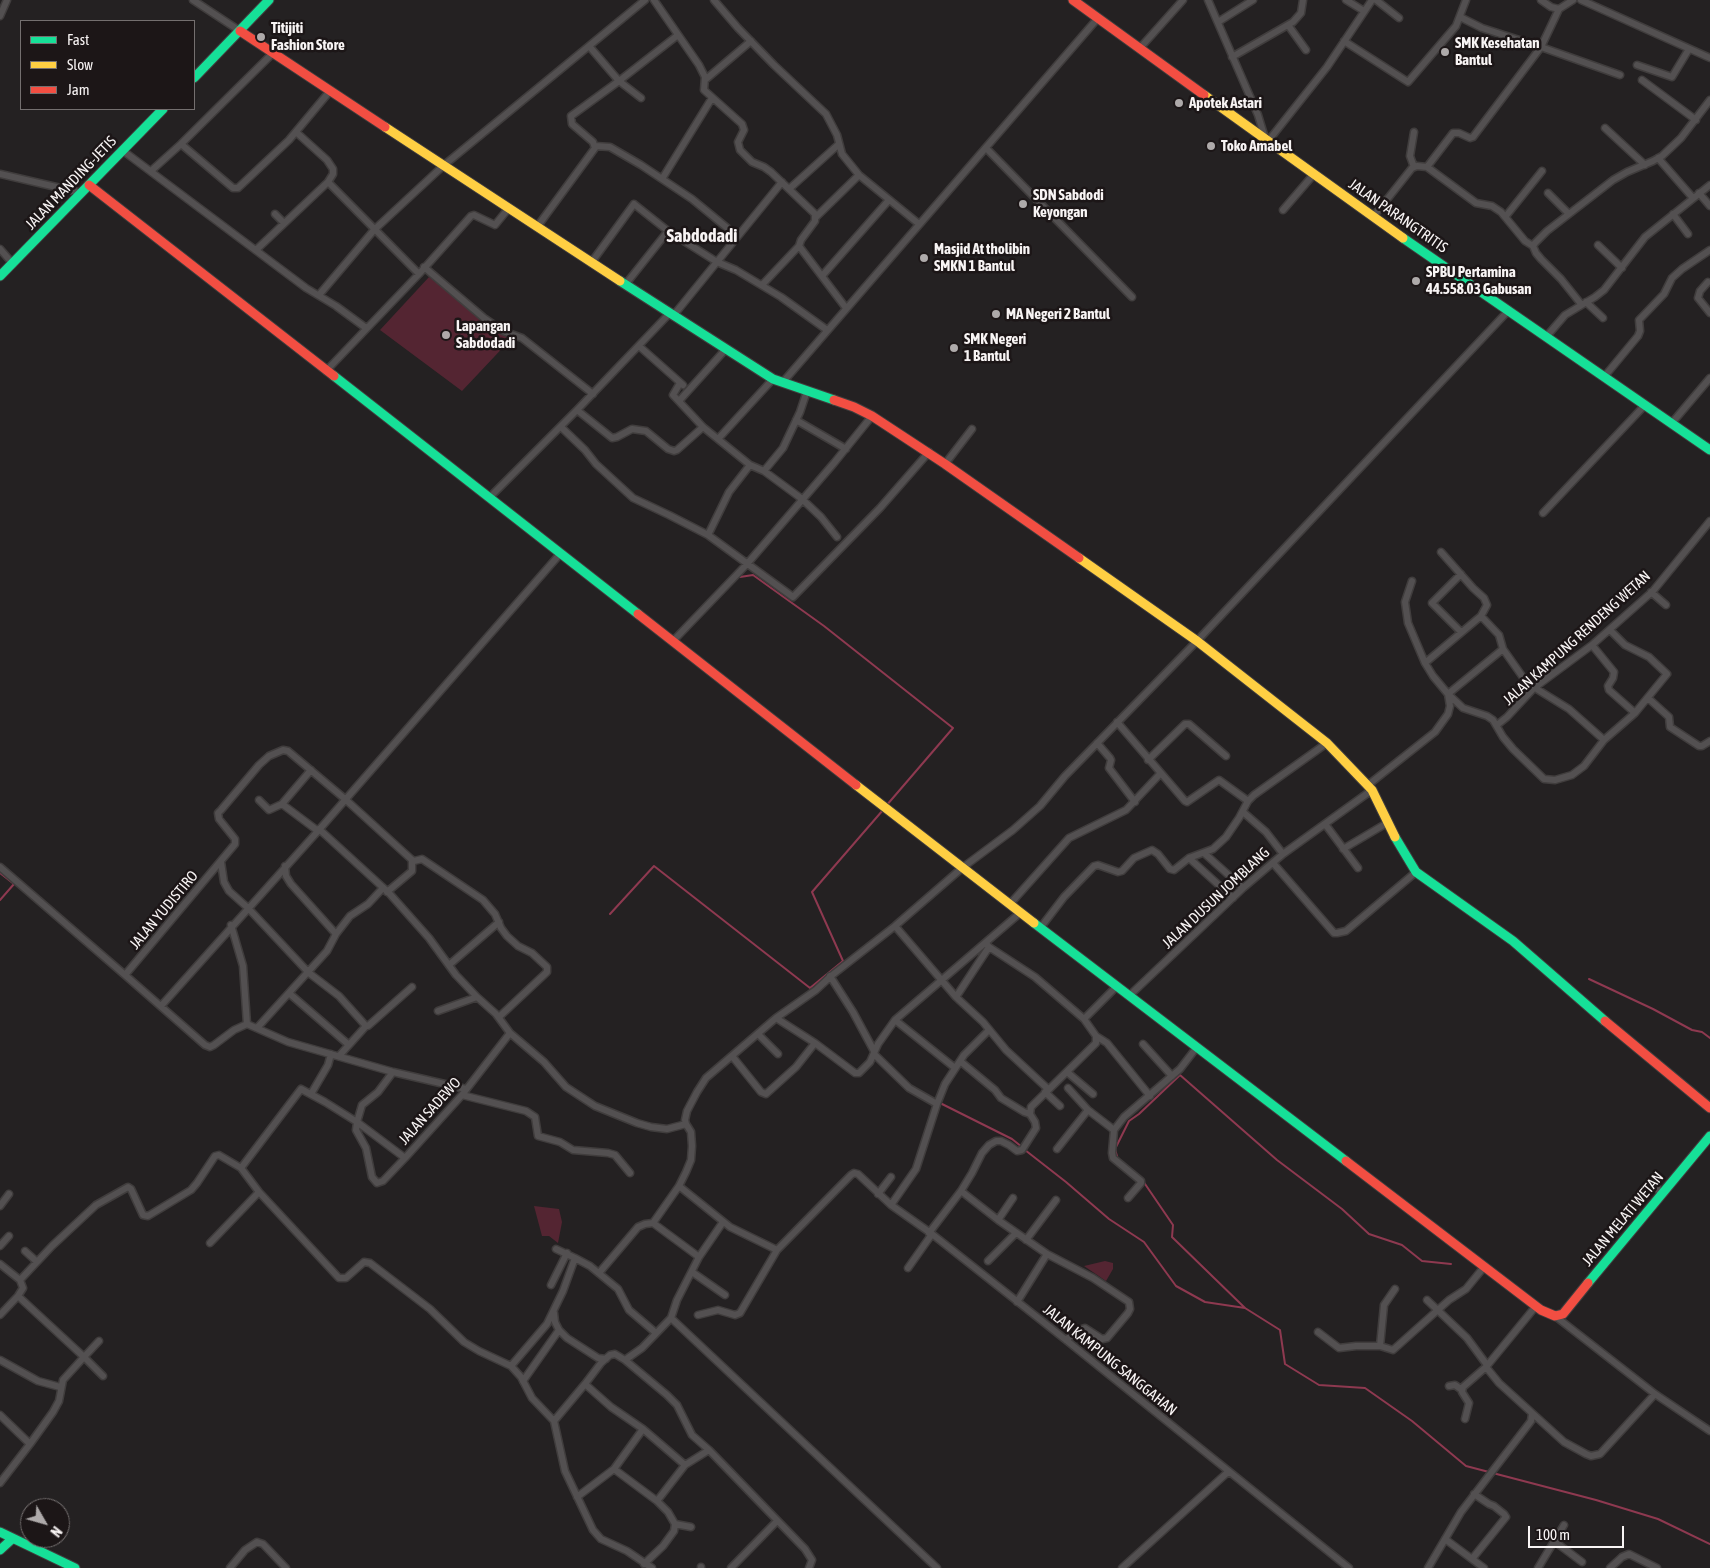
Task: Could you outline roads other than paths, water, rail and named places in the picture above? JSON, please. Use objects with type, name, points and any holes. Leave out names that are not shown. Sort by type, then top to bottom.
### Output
[{"type":"street","points":[[0,16],[7,0]]},
{"type":"street","points":[[193,0],[725,350],[773,379],[854,407],[872,416],[929,452],[1196,641],[1327,742],[1370,787],[1387,822],[1416,872],[1513,940],[1592,1010],[1710,1108]]},
{"type":"street","points":[[195,77],[269,0]]},
{"type":"street","points":[[319,295],[374,230],[443,166],[645,0]]},
{"type":"street","points":[[654,0],[699,65],[705,80],[704,90],[742,124],[744,130],[738,142],[740,150],[750,160],[767,169],[782,182],[814,212],[816,217]]},
{"type":"street","points":[[714,0],[751,42],[824,112],[837,135],[845,158],[859,174],[919,224]]},
{"type":"street","name":"JALAN PARANGTRITIS","points":[[1073,0],[1373,217],[1710,450]]},
{"type":"street","points":[[1140,48],[1183,0]]},
{"type":"street","points":[[1208,0],[1267,139],[1327,67],[1372,0]]},
{"type":"street","points":[[1218,22],[1253,0]]},
{"type":"street","points":[[1232,56],[1288,25],[1299,16],[1303,0]]},
{"type":"street","points":[[1346,0],[1364,11]]},
{"type":"street","points":[[1376,0],[1399,18]]},
{"type":"street","points":[[1344,41],[1408,82],[1448,36],[1460,17],[1466,0]]},
{"type":"street","points":[[1541,0],[1553,8],[1559,9]]},
{"type":"street","points":[[1427,167],[1453,133],[1472,138],[1541,47],[1559,9],[1573,0]]},
{"type":"street","points":[[1581,0],[1710,58]]},
{"type":"street","points":[[1460,17],[1482,28],[1620,75]]},
{"type":"street","points":[[783,382],[1098,18]]},
{"type":"street","points":[[1288,25],[1306,50]]},
{"type":"street","points":[[595,146],[593,142],[572,124],[571,116],[678,35]]},
{"type":"street","points":[[705,80],[751,42]]},
{"type":"street","points":[[589,46],[619,81],[641,98]]},
{"type":"street","points":[[1637,65],[1672,77],[1689,49]]},
{"type":"street","points":[[150,171],[181,144],[273,53]]},
{"type":"street","points":[[1642,80],[1696,120]]},
{"type":"street","points":[[181,144],[236,189],[296,132],[330,91]]},
{"type":"street","points":[[662,179],[712,98]]},
{"type":"street","points":[[1533,246],[1547,231],[1613,180],[1658,158],[1675,144],[1710,100]]},
{"type":"street","name":"JALAN MANDING-JETIS","points":[[0,276],[162,110]]},
{"type":"street","points":[[1605,128],[1645,165]]},
{"type":"street","points":[[256,250],[328,182],[333,174],[330,164],[296,132]]},
{"type":"street","points":[[1414,132],[1410,156],[1414,166]]},
{"type":"street","points":[[789,189],[839,144]]},
{"type":"street","points":[[595,146],[610,147],[662,179],[692,199],[737,236]]},
{"type":"street","points":[[536,227],[594,150],[595,146]]},
{"type":"street","points":[[986,148],[1132,297]]},
{"type":"street","points":[[122,150],[306,288],[366,328]]},
{"type":"street","points":[[1658,158],[1693,198]]},
{"type":"street","points":[[1414,166],[1427,167],[1476,203],[1492,206],[1506,216],[1525,242],[1533,246],[1540,259],[1583,303],[1603,318]]},
{"type":"street","points":[[1373,217],[1414,166]]},
{"type":"street","points":[[1506,216],[1542,171]]},
{"type":"street","points":[[0,174],[82,193]]},
{"type":"street","points":[[762,285],[799,246],[816,217],[859,174]]},
{"type":"street","points":[[1283,210],[1314,174]]},
{"type":"street","points":[[328,182],[419,274]]},
{"type":"street","points":[[490,497],[671,315],[782,182]]},
{"type":"street","points":[[89,185],[1020,913],[1197,1046],[1484,1267],[1536,1306],[1555,1316],[1655,1394],[1710,1431]]},
{"type":"street","points":[[1546,337],[1565,315],[1604,290],[1645,237],[1710,185]]},
{"type":"street","points":[[1548,193],[1570,214]]},
{"type":"street","points":[[1699,193],[1710,206]]},
{"type":"street","points":[[822,276],[889,200]]},
{"type":"street","points":[[591,263],[634,204],[668,231],[717,262],[729,266],[762,285],[827,330]]},
{"type":"street","points":[[326,371],[419,274],[470,216],[474,215],[495,225],[508,208]]},
{"type":"street","points":[[275,214],[284,223]]},
{"type":"street","points":[[1673,214],[1688,234]]},
{"type":"street","points":[[625,285],[668,231]]},
{"type":"street","points":[[1598,245],[1622,268]]},
{"type":"street","points":[[799,246],[846,308]]},
{"type":"street","points":[[0,249],[13,264]]},
{"type":"street","points":[[1604,377],[1638,336],[1640,331],[1639,320],[1660,298],[1672,278],[1710,250]]},
{"type":"street","points":[[424,267],[484,318],[503,331],[522,338],[593,394]]},
{"type":"street","points":[[1708,282],[1700,291],[1698,298],[1710,313]]},
{"type":"street","points":[[653,1223],[679,1186],[691,1160],[691,1132],[686,1124],[687,1111],[706,1078],[776,1018],[816,990],[830,976],[895,926],[962,868],[1040,806],[1097,743],[1509,310]]},
{"type":"street","points":[[639,346],[688,391]]},
{"type":"street","points":[[679,401],[725,350]]},
{"type":"street","points":[[1671,424],[1710,378]]},
{"type":"street","points":[[718,439],[773,379]]},
{"type":"street","points":[[680,384],[673,394],[703,428],[750,465],[764,471],[802,499],[821,517],[836,537]]},
{"type":"street","points":[[764,471],[783,448],[796,420],[806,391]]},
{"type":"street","points":[[1543,513],[1645,405]]},
{"type":"street","points":[[577,410],[612,438],[632,429],[646,431],[668,449],[674,451],[703,428]]},
{"type":"street","points":[[673,641],[746,564],[846,449],[872,416]]},
{"type":"street","points":[[796,420],[846,449]]},
{"type":"street","points":[[560,426],[585,450],[596,464],[633,498],[670,514],[708,535],[793,596],[880,508],[929,452]]},
{"type":"street","points":[[945,464],[972,429]]},
{"type":"street","points":[[708,535],[729,492],[750,465]]},
{"type":"street","name":"JALAN KAMPUNG RENDENG WETAN","points":[[1497,725],[1534,688],[1592,645],[1651,592],[1710,521]]},
{"type":"street","points":[[1425,663],[1482,616],[1487,605],[1486,600],[1441,552]]},
{"type":"street","points":[[161,1006],[560,554]]},
{"type":"street","points":[[1461,574],[1432,602],[1461,632]]},
{"type":"street","points":[[1412,581],[1406,595],[1408,623],[1425,663],[1433,676],[1460,706],[1493,720],[1513,749],[1544,779],[1563,778],[1579,771],[1604,740],[1635,713],[1667,674],[1649,657],[1625,645],[1610,630]]},
{"type":"street","points":[[1651,592],[1666,605]]},
{"type":"street","points":[[1482,616],[1499,635],[1503,649],[1523,678],[1534,688],[1569,709],[1604,740]]},
{"type":"street","points":[[1592,645],[1614,672],[1608,686],[1609,690],[1635,713]]},
{"type":"street","points":[[1448,694],[1503,649]]},
{"type":"street","name":"JALAN DUSUN JOMBLANG","points":[[1130,995],[1243,888],[1283,854],[1325,824],[1370,787],[1442,724],[1450,706],[1448,694]]},
{"type":"street","points":[[1648,698],[1669,717],[1670,727],[1699,746],[1710,741]]},
{"type":"street","points":[[1117,722],[1160,774],[1187,802],[1219,780],[1248,801]]},
{"type":"street","points":[[1148,760],[1185,724],[1189,724],[1226,756]]},
{"type":"street","points":[[1041,927],[1064,897],[1094,866],[1098,865],[1118,872],[1122,871],[1134,858],[1152,850],[1158,854],[1171,870],[1189,858],[1219,845],[1248,801],[1261,789],[1327,742]]},
{"type":"street","points":[[1097,743],[1111,759],[1109,768],[1135,802]]},
{"type":"street","name":"JALAN YUDISTIRO","points":[[125,975],[236,842],[219,819],[218,814],[254,770],[269,756],[283,750],[288,751],[311,770]]},
{"type":"street","points":[[257,1028],[290,994],[330,947],[336,934],[350,916],[412,871],[412,860],[345,798],[311,770],[282,804],[268,810],[259,800]]},
{"type":"street","points":[[1010,904],[1069,838],[1120,814],[1135,802],[1160,774]]},
{"type":"street","points":[[282,804],[318,830],[385,890],[429,938],[456,975],[477,998],[488,1005],[499,1017],[510,1034],[544,1062],[566,1087],[595,1106],[651,1127],[667,1129],[686,1124]]},
{"type":"street","points":[[1242,812],[1266,832],[1283,854]]},
{"type":"street","points":[[1343,849],[1387,822]]},
{"type":"street","points":[[1325,824],[1358,868]]},
{"type":"street","points":[[1204,853],[1243,888]]},
{"type":"street","points":[[1189,858],[1234,898]]},
{"type":"street","points":[[412,860],[422,859],[472,891],[491,908],[507,936],[518,946],[532,953],[547,967],[547,970],[499,1017]]},
{"type":"street","points":[[221,862],[223,878],[227,889],[248,908],[308,973],[339,996],[366,1026]]},
{"type":"street","points":[[1273,863],[1334,933],[1346,930],[1416,872]]},
{"type":"street","points":[[286,866],[286,876],[291,884],[336,934]]},
{"type":"street","points":[[0,868],[208,1047],[247,1024],[288,1042],[526,1111],[535,1117],[538,1136],[560,1142],[569,1148],[615,1155],[630,1173]]},
{"type":"street","points":[[776,1018],[815,1043],[855,1073],[859,1073],[870,1062],[875,1050],[895,1020],[987,945],[1020,913]]},
{"type":"street","points":[[449,965],[499,922]]},
{"type":"street","points":[[231,925],[243,966],[247,1024]]},
{"type":"street","points":[[895,926],[956,997],[978,1016],[1006,1050],[1060,1106]]},
{"type":"street","points":[[956,997],[987,945]]},
{"type":"street","points":[[987,945],[1035,977],[1084,1020],[1096,1036],[1107,1043],[1150,1096]]},
{"type":"street","points":[[830,976],[875,1050],[909,1088],[936,1104]]},
{"type":"street","points":[[1084,1020],[1117,986]]},
{"type":"street","points":[[339,1056],[366,1026],[412,987]]},
{"type":"street","points":[[290,994],[349,1045]]},
{"type":"street","points":[[438,1012],[477,998]]},
{"type":"street","points":[[895,1020],[955,1068]]},
{"type":"street","points":[[891,1205],[916,1169],[941,1092],[960,1061],[990,1030]]},
{"type":"street","name":"JALAN SADEWO","points":[[311,1094],[357,1122],[405,1158],[464,1092],[510,1034]]},
{"type":"street","points":[[758,1034],[778,1054]]},
{"type":"street","points":[[1030,1114],[1031,1107],[1096,1044],[1096,1036]]},
{"type":"street","points":[[732,1056],[761,1092],[766,1094],[796,1067],[815,1043]]},
{"type":"street","points":[[1143,1044],[1172,1076]]},
{"type":"street","points":[[1128,1198],[1141,1184],[1141,1181],[1113,1158],[1114,1130],[1124,1117],[1172,1076],[1197,1046]]},
{"type":"street","points":[[241,1168],[299,1091],[303,1090],[311,1094],[332,1054]]},
{"type":"street","points":[[908,1268],[972,1174],[982,1153],[992,1143],[1000,1141],[1017,1151],[1024,1148],[1036,1128],[1030,1114],[1001,1098],[960,1061]]},
{"type":"street","points":[[393,1072],[378,1092],[362,1105],[356,1130],[366,1148],[372,1177],[375,1182],[380,1183],[405,1158]]},
{"type":"street","points":[[1067,1072],[1093,1094]]},
{"type":"street","points":[[1068,1088],[1088,1110],[1114,1130]]},
{"type":"street","points":[[1057,1149],[1088,1110]]},
{"type":"street","name":"JALAN MELATI WETAN","points":[[1555,1316],[1565,1311],[1710,1136]]},
{"type":"street","points":[[20,1280],[36,1261],[96,1205],[127,1188],[131,1189],[146,1217],[191,1190],[217,1155],[241,1168],[259,1192],[339,1278],[346,1278],[364,1262],[370,1263],[430,1309],[464,1342],[511,1366],[523,1381],[532,1398],[554,1421],[562,1461],[577,1497],[596,1534],[607,1542],[627,1550],[652,1568]]},
{"type":"street","name":"JALAN KAMPUNG SANGGAHAN","points":[[776,1250],[854,1173],[858,1174],[891,1205],[1066,1340],[1349,1568]]},
{"type":"street","points":[[878,1194],[891,1177]]},
{"type":"street","points":[[1654,1181],[1661,1194]]},
{"type":"street","points":[[679,1186],[723,1222],[776,1250],[740,1313],[735,1315],[718,1310],[698,1315]]},
{"type":"street","points":[[961,1191],[1026,1240],[1125,1298],[1130,1305],[1128,1314],[1105,1340],[1086,1328],[1076,1331],[1066,1340]]},
{"type":"street","points":[[210,1243],[259,1192]]},
{"type":"street","points":[[0,1206],[9,1194]]},
{"type":"street","points":[[998,1220],[1013,1198]]},
{"type":"street","points":[[1026,1240],[1056,1200]]},
{"type":"street","points":[[625,1360],[642,1348],[671,1318],[677,1300],[699,1257],[723,1222]]},
{"type":"street","points":[[599,1273],[638,1227],[645,1224],[653,1223],[699,1257]]},
{"type":"street","points":[[988,1262],[1016,1233]]},
{"type":"street","points":[[0,1246],[9,1236]]},
{"type":"street","points":[[556,1249],[567,1253],[599,1273],[622,1292],[626,1305],[632,1314],[656,1333]]},
{"type":"street","points":[[25,1251],[36,1261]]},
{"type":"street","points":[[551,1285],[567,1253]]},
{"type":"street","points":[[1017,1302],[1047,1254]]},
{"type":"street","points":[[511,1366],[528,1344],[543,1330],[554,1312],[575,1258]]},
{"type":"street","points":[[0,1264],[20,1280],[23,1288],[0,1315]]},
{"type":"street","points":[[1318,1332],[1339,1348],[1380,1346],[1390,1350],[1398,1348],[1448,1300],[1466,1289],[1484,1267]]},
{"type":"street","points":[[692,1272],[725,1295]]},
{"type":"street","points":[[1380,1346],[1384,1305],[1396,1289]]},
{"type":"street","points":[[18,1296],[104,1376]]},
{"type":"street","points":[[1428,1300],[1467,1338],[1500,1383],[1569,1447],[1596,1456],[1607,1448],[1655,1394]]},
{"type":"street","points":[[1462,1390],[1464,1385],[1486,1366],[1536,1306]]},
{"type":"street","points":[[554,1312],[555,1322],[559,1330],[579,1347],[598,1358],[606,1359]]},
{"type":"street","points":[[671,1318],[937,1568]]},
{"type":"street","points":[[523,1381],[559,1330]]},
{"type":"street","points":[[0,1483],[54,1412],[60,1397],[60,1387],[66,1375],[99,1341]]},
{"type":"street","points":[[554,1421],[606,1359],[610,1355],[615,1354],[625,1360],[677,1405],[692,1435],[709,1450],[809,1554],[812,1560],[809,1568]]},
{"type":"street","points":[[0,1360],[38,1381],[60,1387]]},
{"type":"street","points":[[585,1384],[611,1407],[643,1429],[684,1465]]},
{"type":"street","points":[[1449,1386],[1453,1385],[1462,1390],[1469,1403],[1465,1419]]},
{"type":"street","points":[[1428,1568],[1453,1524],[1532,1420],[1532,1414]]},
{"type":"street","points":[[0,1415],[30,1444]]},
{"type":"street","points":[[577,1497],[614,1469],[643,1429]]},
{"type":"street","points":[[658,1501],[684,1465],[709,1450]]},
{"type":"street","points":[[614,1469],[658,1501],[675,1524],[691,1527]]},
{"type":"street","points":[[1122,1568],[1228,1472]]},
{"type":"street","points":[[1472,1559],[1506,1517],[1494,1506],[1474,1494]]},
{"type":"street","points":[[731,1568],[778,1521]]},
{"type":"street","points":[[644,1564],[663,1546],[674,1531],[675,1524]]},
{"type":"street","points":[[1538,1568],[1564,1525]]},
{"type":"street","points":[[0,1532],[74,1568]]},
{"type":"street","points":[[0,1550],[12,1539]]},
{"type":"street","points":[[1445,1539],[1484,1568]]},
{"type":"street","points":[[1554,1541],[1582,1562]]},
{"type":"street","points":[[230,1568],[245,1550],[257,1542],[263,1544],[286,1568]]},
{"type":"street","points":[[1610,1568],[1622,1557],[1629,1554],[1657,1568]]},
{"type":"waterway","points":[[740,577],[753,575],[824,626],[953,728],[886,806]]},
{"type":"waterway","points":[[610,914],[654,866],[810,988],[843,961],[812,892],[883,810]]},
{"type":"waterway","points":[[0,873],[14,884],[0,900]]},
{"type":"waterway","points":[[1589,979],[1653,1009],[1692,1030],[1702,1032],[1710,1038]]},
{"type":"waterway","points":[[1118,1160],[1115,1149],[1129,1121],[1180,1075],[1277,1160],[1342,1209],[1369,1234],[1402,1245],[1422,1261],[1451,1264]]},
{"type":"waterway","points":[[940,1103],[1012,1139],[1022,1147]]},
{"type":"waterway","points":[[1025,1150],[1109,1219],[1144,1242],[1176,1286],[1205,1302],[1245,1308],[1280,1330],[1285,1364],[1319,1385],[1365,1388],[1412,1421],[1466,1466],[1596,1500],[1658,1519],[1710,1544]]},
{"type":"waterway","points":[[1143,1181],[1173,1225],[1172,1237],[1245,1308]]},
{"type":"place","name":"Titijiti Fashion Store","points":[[261,37]]},
{"type":"place","name":"SMK Kesehatan Bantul","points":[[1445,52]]},
{"type":"place","name":"Apotek Astari","points":[[1179,103]]},
{"type":"place","name":"Toko Amabel","points":[[1211,146]]},
{"type":"place","name":"SDN Sabdodi Keyongan","points":[[1023,204]]},
{"type":"place","name":"Masjid At tholibin SMKN 1 Bantul","points":[[924,258]]},
{"type":"place","name":"SPBU Pertamina 44.558.03 Gabusan","points":[[1416,281]]},
{"type":"place","name":"MA Negeri 2 Bantul","points":[[996,314]]},
{"type":"place","name":"Lapangan Sabdodadi","points":[[446,335]]},
{"type":"place","name":"SMK Negeri 1 Bantul","points":[[954,348]]},
{"type":"district","name":"Sabdodadi","points":[[702,236]]}]
